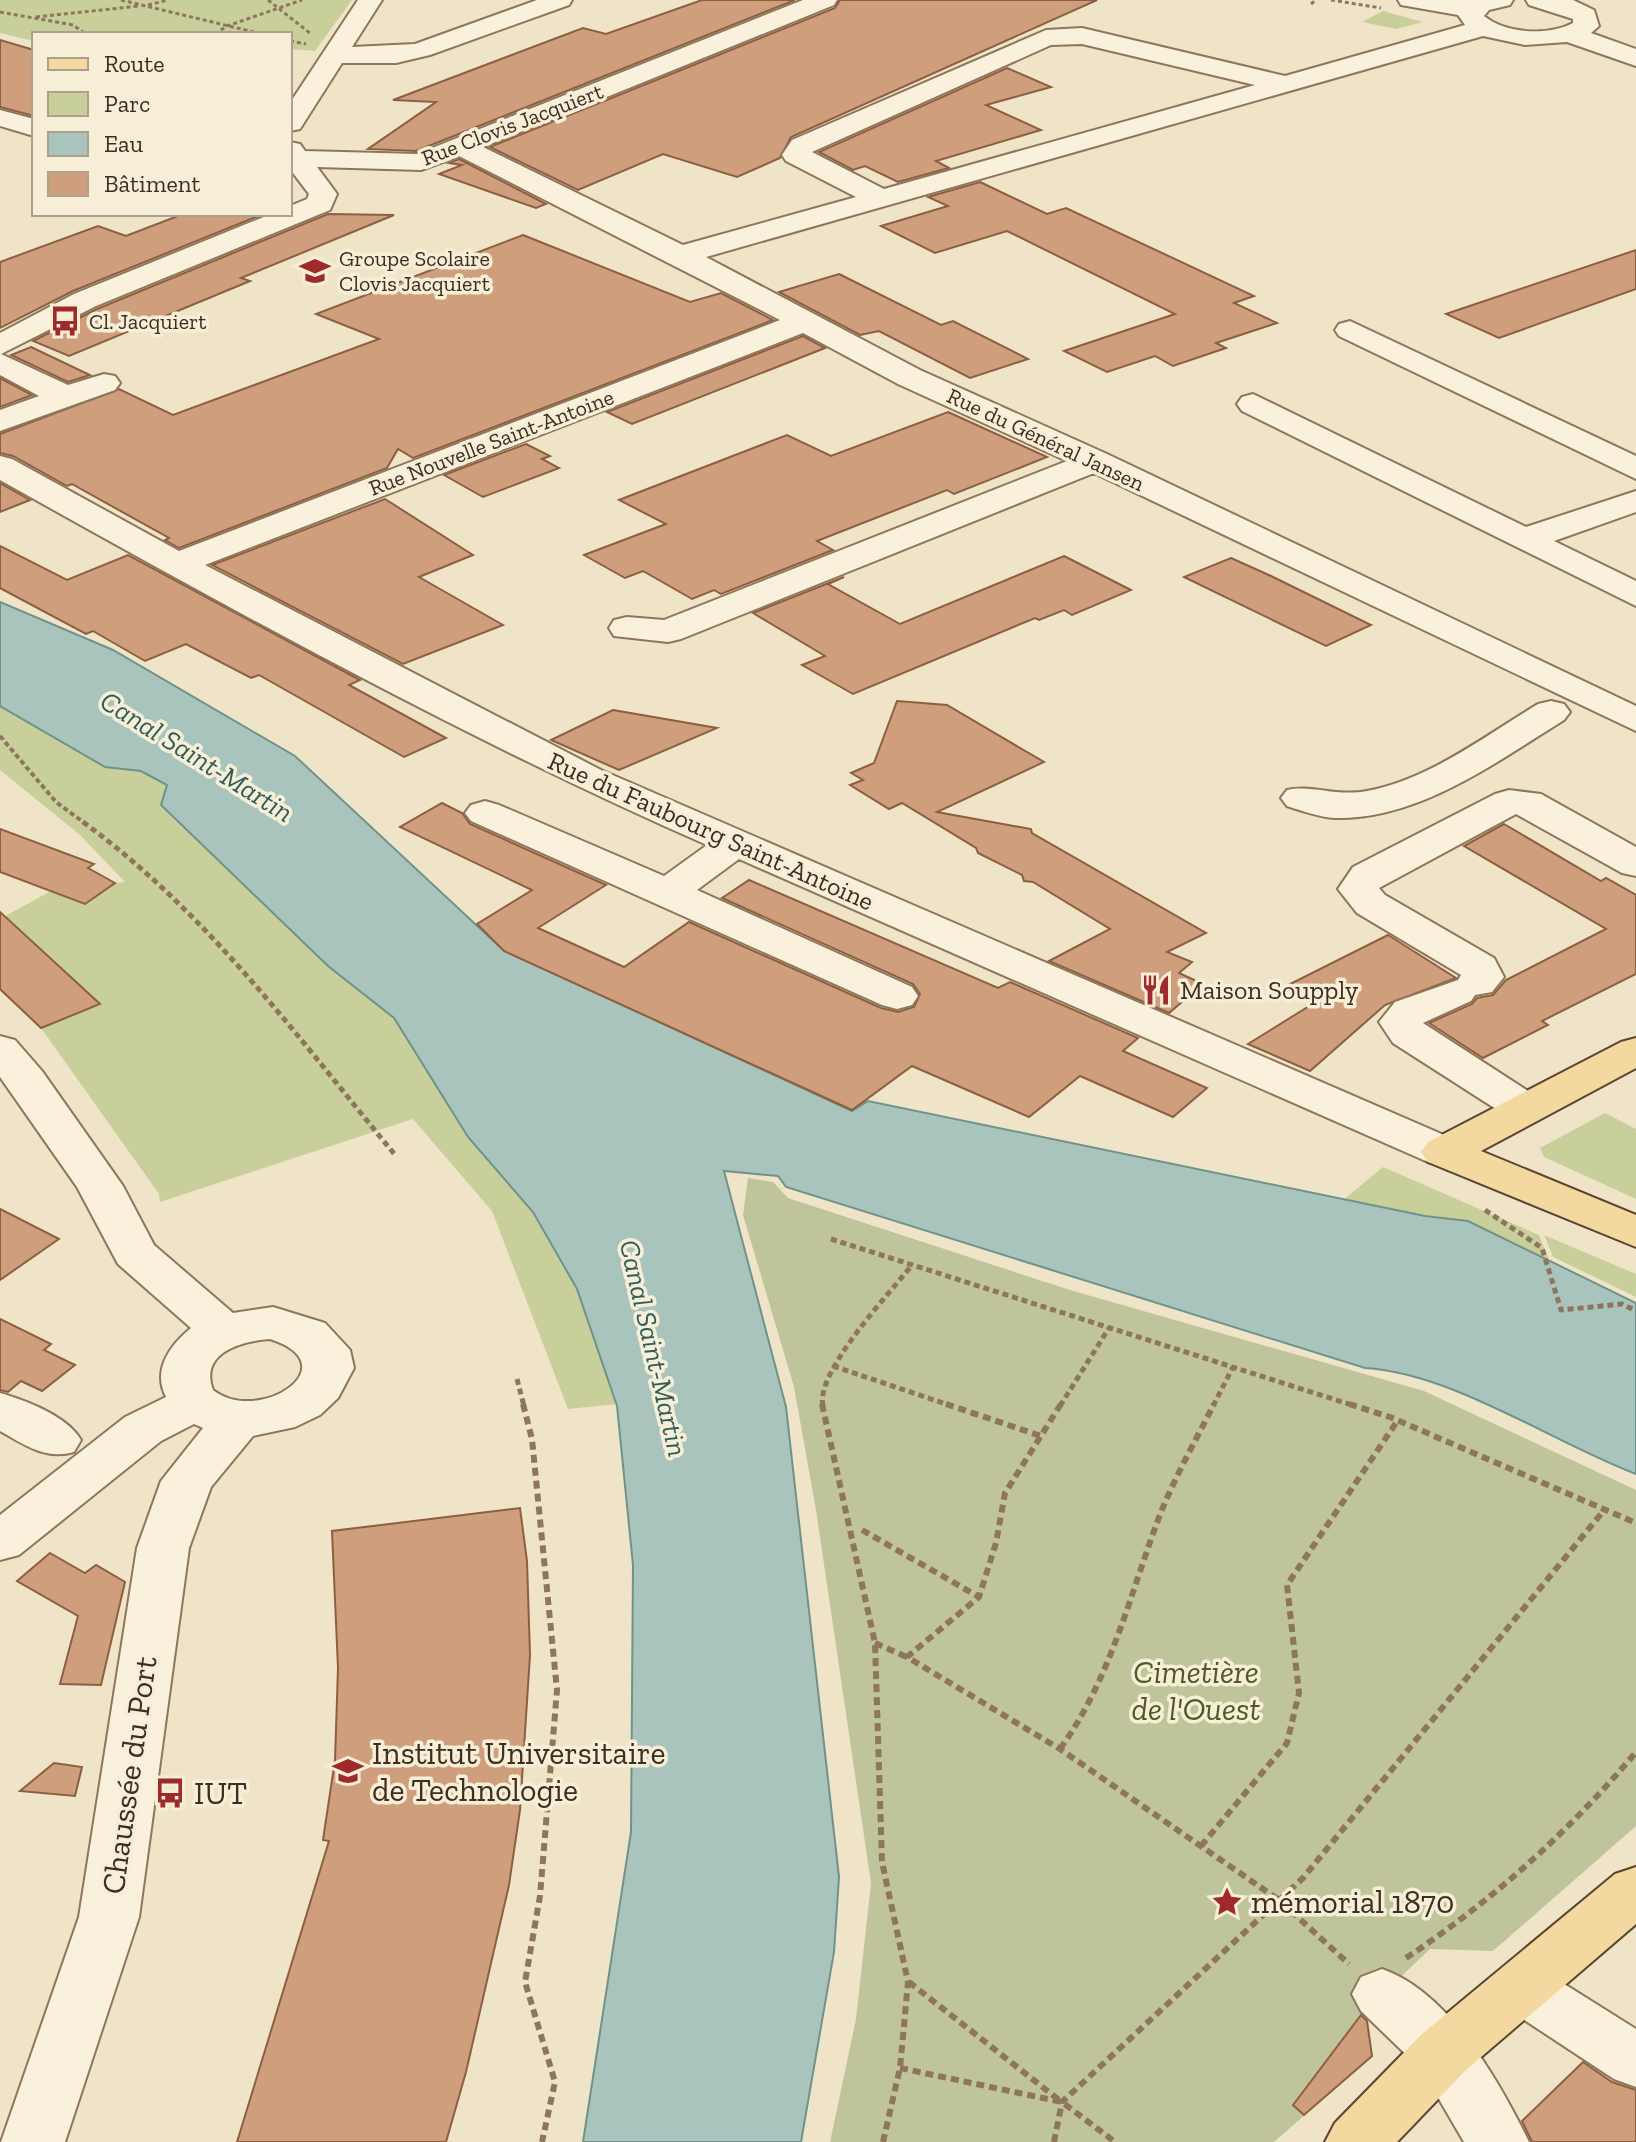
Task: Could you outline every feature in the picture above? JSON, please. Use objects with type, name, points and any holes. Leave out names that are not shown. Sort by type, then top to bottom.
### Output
[{"type":"main road","points":[[1444,1152],[1636,1051]]},
{"type":"main road","points":[[1444,1152],[1636,1232]]},
{"type":"main road","points":[[1357,2142],[1444,2052],[1636,1890]]},
{"type":"street","points":[[293,115],[370,0]]},
{"type":"street","points":[[338,50],[396,55],[421,50],[560,0]]},
{"type":"street","name":"Rue Clovis Jacquiert","points":[[294,155],[348,156],[401,164],[421,162],[825,0]]},
{"type":"street","points":[[1410,0],[1536,37],[1570,34],[1580,30],[1587,21],[1577,3],[1538,0]]},
{"type":"street","points":[[680,255],[1285,84],[1478,19],[1501,0]]},
{"type":"street","points":[[1570,34],[1636,58]]},
{"type":"street","points":[[880,198],[796,155],[802,146],[1046,38],[1082,36],[1285,84]]},
{"type":"street","points":[[0,118],[32,127]]},
{"type":"street","name":"Rue du Général Jansen","points":[[462,147],[680,255],[909,377],[1095,461],[1636,720]]},
{"type":"street","name":"Rue Clovis Jacquiert","points":[[0,345],[85,300],[320,204],[323,194],[294,155]]},
{"type":"street","name":"Rue Nouvelle Saint-Antoine","points":[[176,564],[806,321]]},
{"type":"street","points":[[1350,330],[1636,469]]},
{"type":"street","points":[[0,363],[66,397]]},
{"type":"street","points":[[0,421],[104,383]]},
{"type":"street","points":[[1253,404],[1636,595]]},
{"type":"street","points":[[627,628],[668,631],[1095,461]]},
{"type":"street","name":"Rue du Faubourg Saint-Antoine","points":[[0,466],[176,564],[587,778],[1444,1152]]},
{"type":"street","points":[[1525,539],[1636,501]]},
{"type":"street","points":[[1301,798],[1335,806],[1376,800],[1417,787],[1442,776],[1551,712]]},
{"type":"street","points":[[1526,1109],[1408,1034],[1401,1022],[1410,1011],[1466,988],[1483,977],[1479,967],[1371,904],[1358,889],[1367,876],[1509,802],[1527,802],[1636,864]]},
{"type":"street","points":[[485,813],[897,996]]},
{"type":"street","points":[[668,892],[735,843]]},
{"type":"street","points":[[8,1071],[100,1186],[135,1253],[224,1331]]},
{"type":"street","points":[[2,1538],[143,1429],[217,1411],[265,1418],[290,1411],[318,1391],[331,1367],[328,1351],[316,1337],[297,1328],[248,1324],[224,1331],[193,1352],[185,1365],[183,1378],[186,1392],[217,1411]]},
{"type":"street","points":[[0,1410],[56,1440]]},
{"type":"street","name":"Chaussée du Port","points":[[33,2142],[109,1917],[163,1548],[217,1411]]},
{"type":"street","points":[[1521,1987],[1636,2061]]},
{"type":"street","points":[[1375,1988],[1444,2052],[1497,2142]]},
{"type":"path","points":[[121,0],[253,32]]},
{"type":"path","points":[[36,17],[144,6],[168,0]]},
{"type":"path","points":[[268,0],[338,50]]},
{"type":"path","points":[[218,32],[227,26],[302,0]]},
{"type":"path","points":[[1311,4],[1316,0]]},
{"type":"path","points":[[0,12],[73,25],[83,32]]},
{"type":"path","points":[[292,41],[338,50]]},
{"type":"path","points":[[0,736],[56,802],[134,859],[187,912],[263,995],[396,1156]]},
{"type":"path","points":[[831,1239],[1398,1420],[1636,1523]]},
{"type":"path","points":[[1542,1248],[1561,1310],[1622,1304],[1636,1311]]},
{"type":"path","points":[[883,2142],[900,2068],[908,1982],[882,1862],[875,1643],[821,1399],[833,1366],[912,1265]]},
{"type":"path","points":[[907,1657],[979,1597],[996,1543],[1005,1493],[1109,1328]]},
{"type":"path","points":[[833,1366],[1041,1436]]},
{"type":"path","points":[[1060,1749],[1076,1730],[1118,1635],[1161,1514],[1233,1367]]},
{"type":"path","points":[[517,1379],[532,1439],[557,1690],[540,1896],[525,1982],[555,2082],[542,2142]]},
{"type":"path","points":[[1201,1846],[1287,1743],[1299,1693],[1287,1585],[1398,1420]]},
{"type":"path","points":[[1054,2142],[1062,2102],[1303,1878],[1605,1509]]},
{"type":"path","points":[[862,1530],[979,1597]]},
{"type":"path","points":[[875,1643],[907,1657],[1060,1749],[1201,1846],[1279,1900],[1375,1988],[1464,1921],[1596,1802],[1636,1752]]},
{"type":"path","points":[[908,1982],[1115,2142]]},
{"type":"path","points":[[900,2068],[1062,2102]]},
{"type":"green space","points":[[0,0],[352,0],[315,51],[292,49],[292,32],[32,32],[32,41],[0,33]]},
{"type":"green space","points":[[1383,11],[1423,22],[1396,29],[1362,22]]},
{"type":"green space","points":[[0,706],[105,767],[141,771],[167,785],[161,805],[328,966],[394,1018],[468,1137],[533,1212],[577,1289],[617,1404],[568,1409],[492,1211],[413,1119],[160,1202],[159,1194],[41,1028],[100,1004],[5,916],[51,891],[85,904],[115,883],[125,882],[80,835],[0,770]]},
{"type":"green space","points":[[1605,1113],[1636,1129],[1636,1199],[1544,1157],[1540,1148]]},
{"type":"green space","points":[[1383,1167],[1539,1235],[1548,1257],[1550,1302],[1330,1211]]},
{"type":"green space","name":"Cimetière de l'Ouest","points":[[748,1178],[773,1182],[788,1198],[1070,1290],[1424,1391],[1636,1490],[1636,1826],[1493,1951],[1430,1949],[1366,2010],[1372,2056],[1274,2142],[830,2142],[856,2019],[871,1883],[816,1510],[794,1387],[743,1215]]},
{"type":"green space","points":[[1544,1235],[1636,1274],[1636,1297],[1553,1257]]},
{"type":"water","name":"Canal Saint-Martin","points":[[0,602],[113,650],[295,756],[503,950],[852,1111],[868,1101],[1425,1216],[1468,1221],[1636,1303],[1636,1474],[1467,1395],[1432,1382],[1365,1368],[786,1187],[778,1176],[724,1171],[786,1407],[839,1877],[834,1952],[801,2142],[583,2142],[631,1832],[633,1565],[617,1406],[577,1289],[533,1212],[468,1137],[394,1018],[328,966],[161,805],[167,785],[141,771],[105,767],[0,706]]},
{"type":"building","points":[[702,0],[795,0],[416,151],[368,149],[436,102],[393,100],[583,28],[606,34]]},
{"type":"building","points":[[840,0],[1097,0],[791,137],[780,158],[737,177],[663,154],[578,190],[490,147],[835,8]]},
{"type":"building","points":[[0,40],[32,49],[32,115],[0,107]]},
{"type":"building","points":[[1007,68],[1051,87],[986,105],[1041,130],[936,161],[949,168],[898,182],[865,166],[853,170],[819,152]]},
{"type":"building","points":[[459,159],[546,204],[536,208],[439,174],[462,165],[449,163]]},
{"type":"building","points":[[980,182],[1047,214],[1066,208],[1254,296],[1234,303],[1277,323],[1216,343],[1226,348],[1173,366],[1155,356],[1107,372],[1064,351],[1175,314],[1007,231],[935,253],[881,226],[948,206],[928,197]]},
{"type":"building","points":[[328,214],[394,215],[241,278],[250,281],[69,356],[33,341],[97,309]]},
{"type":"building","points":[[178,216],[258,216],[73,291],[0,328],[0,262],[98,226],[126,236]]},
{"type":"building","points":[[523,235],[690,302],[721,293],[773,320],[413,458],[398,449],[387,468],[179,548],[165,540],[169,538],[72,484],[67,486],[13,456],[0,453],[0,434],[119,389],[173,415],[379,339],[316,314]]},
{"type":"building","points":[[1636,250],[1636,289],[1499,338],[1446,314]]},
{"type":"building","points":[[839,274],[941,325],[953,321],[1028,359],[970,378],[879,331],[860,335],[779,292]]},
{"type":"building","points":[[803,336],[825,348],[632,424],[607,412]]},
{"type":"building","points":[[31,347],[90,375],[68,382],[11,355]]},
{"type":"building","points":[[0,378],[32,395],[0,407]]},
{"type":"building","points":[[948,412],[1047,457],[954,494],[947,490],[817,541],[833,550],[721,594],[714,590],[692,599],[643,571],[625,578],[584,555],[666,524],[619,500],[787,435],[831,456]]},
{"type":"building","points":[[526,444],[550,456],[542,459],[559,468],[483,497],[444,475]]},
{"type":"building","points":[[0,483],[30,500],[0,512]]},
{"type":"building","points":[[385,499],[473,555],[419,577],[503,625],[403,664],[212,565]]},
{"type":"building","points":[[0,546],[67,580],[128,555],[360,680],[349,685],[446,738],[404,757],[259,675],[251,678],[186,644],[145,661],[93,631],[86,634],[0,588]]},
{"type":"building","points":[[1064,556],[1131,590],[1072,615],[1064,610],[1039,620],[1035,618],[853,694],[802,665],[825,656],[753,613],[844,577],[828,584],[900,624]]},
{"type":"building","points":[[1231,558],[1371,625],[1326,646],[1184,577]]},
{"type":"building","points":[[897,701],[947,705],[1044,762],[937,812],[1031,829],[1032,833],[1206,933],[1167,952],[1192,962],[1179,973],[1203,984],[1169,1013],[1049,961],[1110,929],[1033,882],[1024,881],[1022,875],[978,853],[976,848],[902,803],[889,809],[850,785],[863,780],[851,773],[874,763]]},
{"type":"building","points":[[613,710],[717,728],[619,770],[551,740]]},
{"type":"building","points":[[442,803],[462,813],[470,824],[606,885],[538,928],[624,967],[689,922],[881,1008],[898,1012],[914,1007],[920,994],[913,984],[722,898],[749,880],[998,988],[1010,982],[1138,1038],[1123,1051],[1207,1088],[1173,1117],[1080,1076],[1029,1117],[912,1066],[852,1110],[504,951],[477,924],[532,890],[400,827]]},
{"type":"building","points":[[1504,824],[1601,881],[1606,878],[1636,895],[1636,974],[1542,1021],[1548,1025],[1483,1058],[1429,1023],[1472,1004],[1477,998],[1493,995],[1506,980],[1606,929],[1464,846]]},
{"type":"building","points":[[0,829],[94,864],[88,868],[115,883],[85,904],[0,872]]},
{"type":"building","points":[[0,912],[100,1004],[41,1028],[0,989]]},
{"type":"building","points":[[1388,935],[1456,978],[1385,1005],[1310,1071],[1248,1044],[1314,1003],[1286,986]]},
{"type":"building","points":[[0,1209],[59,1239],[0,1280]]},
{"type":"building","points":[[0,1319],[51,1344],[44,1350],[75,1365],[42,1391],[21,1381],[8,1392],[0,1390]]},
{"type":"building","points":[[520,1508],[527,1561],[530,1655],[520,1810],[509,1885],[466,2072],[446,2142],[237,2142],[329,1841],[323,1840],[335,1760],[338,1668],[332,1531]]},
{"type":"building","points":[[50,1553],[85,1573],[96,1565],[125,1582],[101,1685],[60,1684],[78,1616],[17,1581]]},
{"type":"building","points":[[54,1763],[82,1767],[75,1796],[20,1791]]},
{"type":"building","points":[[1361,2015],[1367,2021],[1372,2056],[1304,2115],[1293,2105]]},
{"type":"building","points":[[1583,2062],[1612,2082],[1636,2090],[1636,2142],[1532,2142],[1522,2121]]},
{"type":"place","name":"Groupe Scolaire Clovis Jacquiert","points":[[315,271]]},
{"type":"place","name":"Cl. Jacquiert","points":[[65,321]]},
{"type":"place","name":"Maison Soupply","points":[[1156,990]]},
{"type":"place","name":"Institut Universitaire de Technologie","points":[[348,1771]]},
{"type":"place","name":"IUT","points":[[170,1793]]},
{"type":"place","name":"mémorial 1870","points":[[1227,1902]]}]
